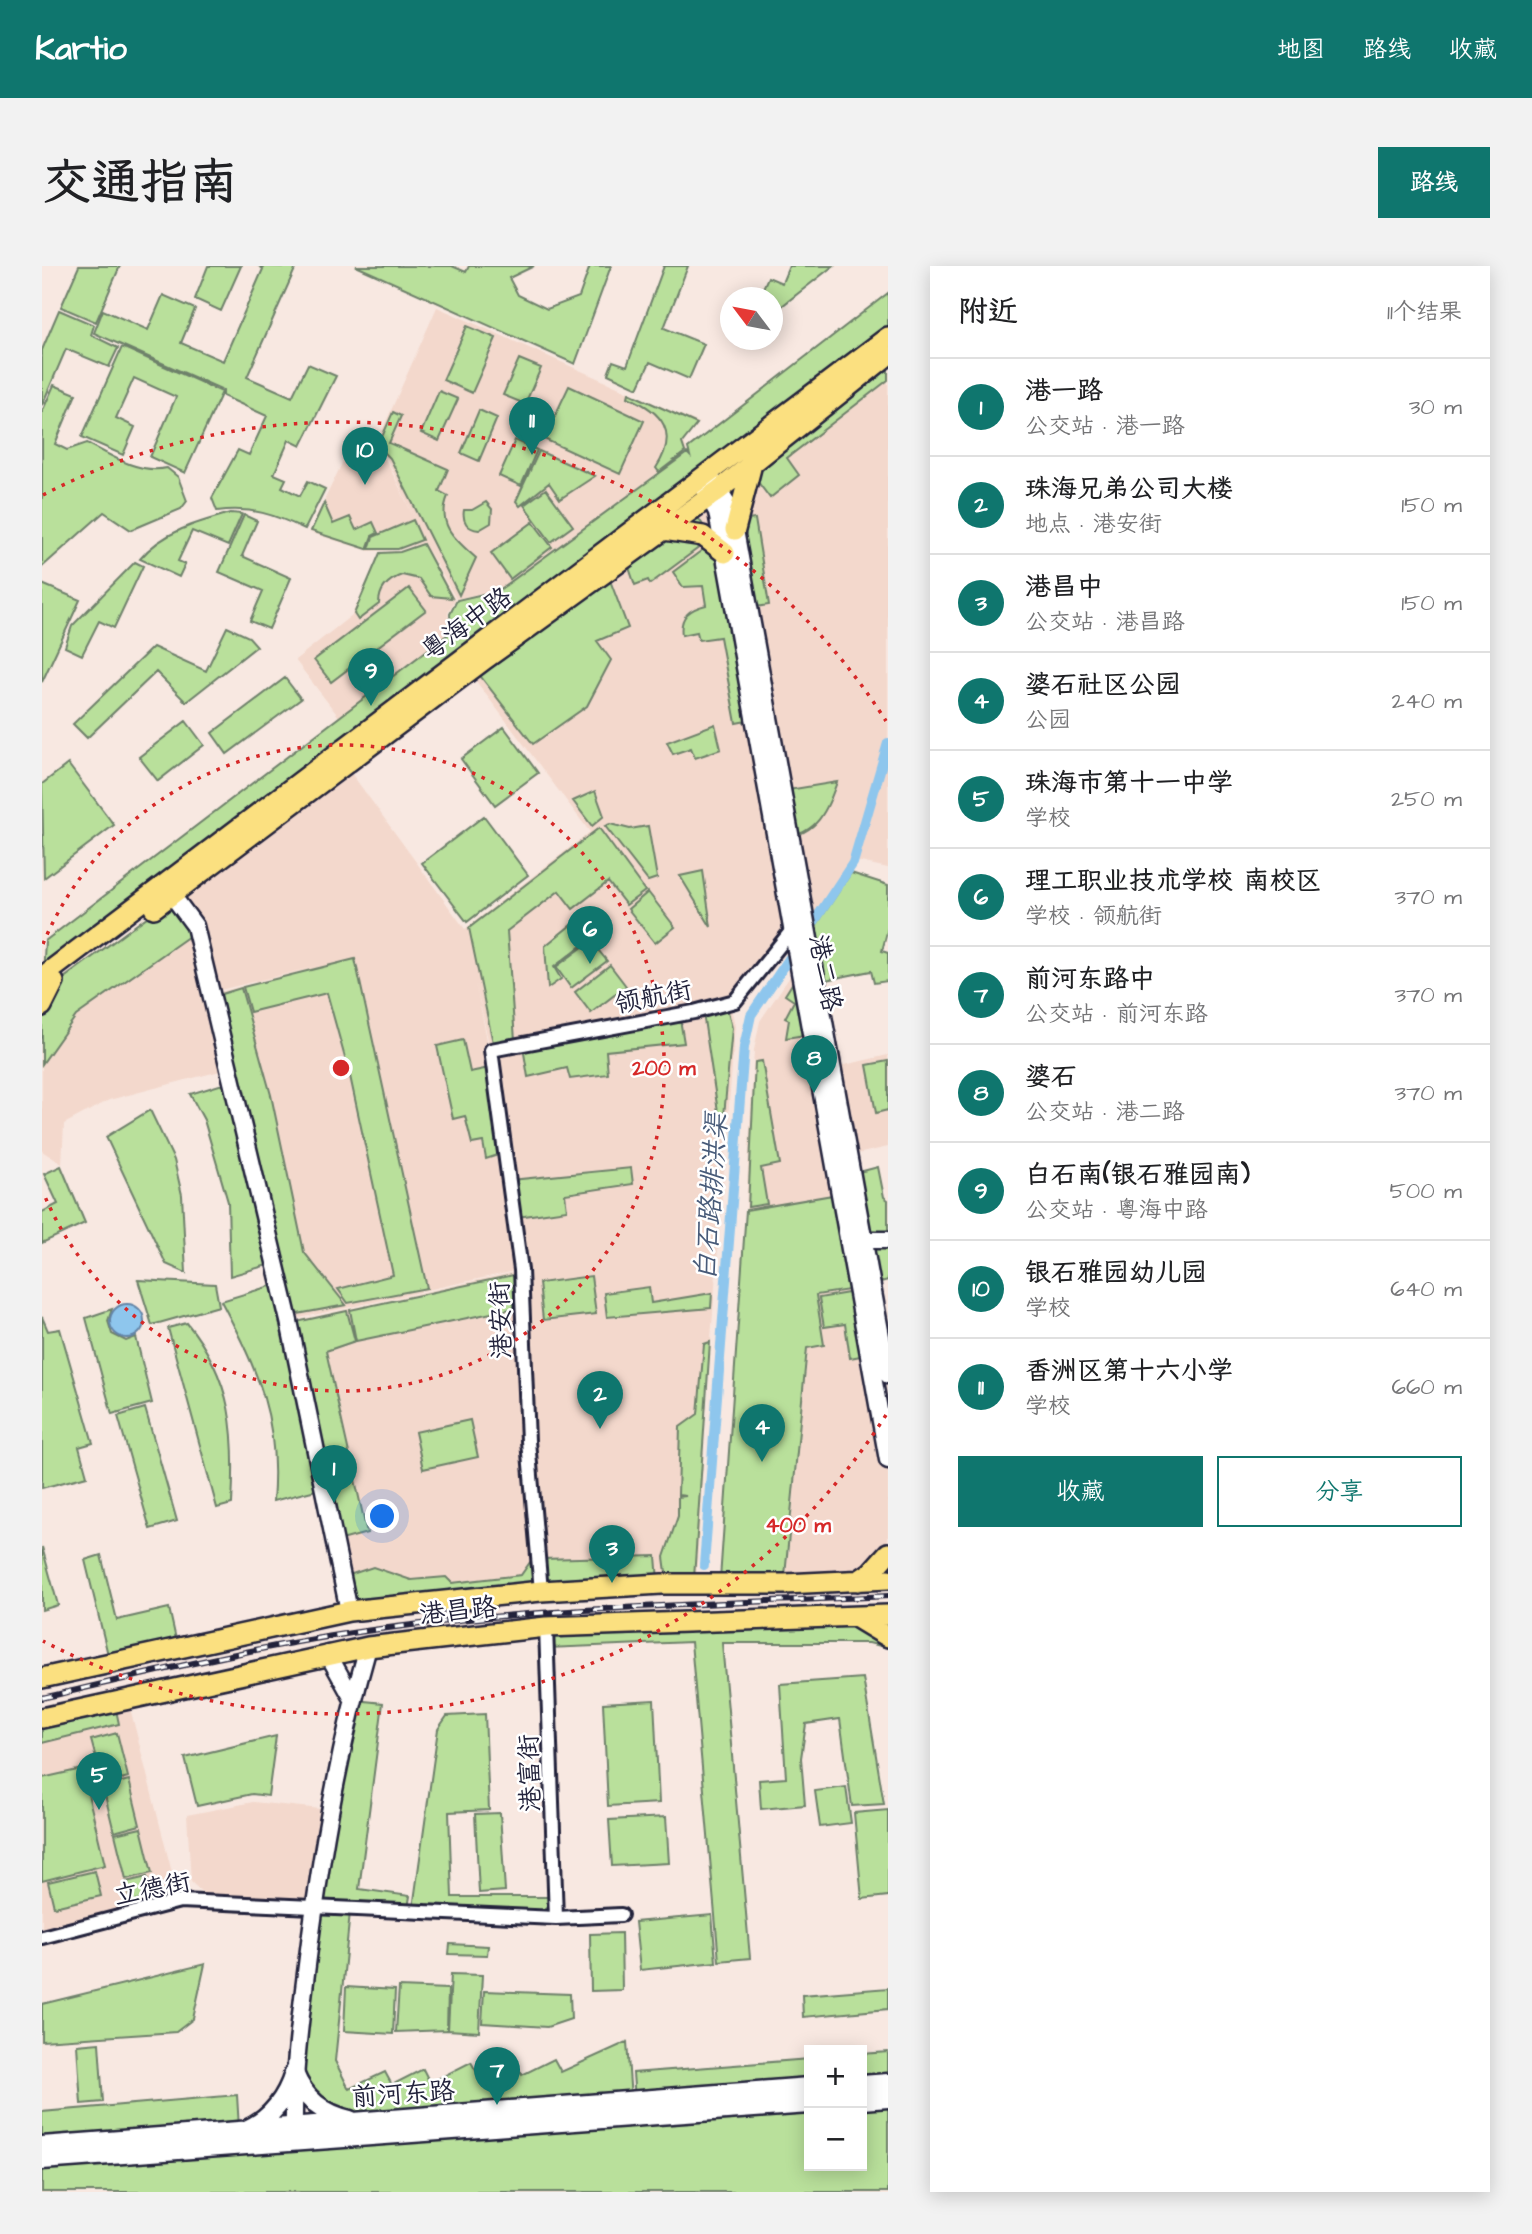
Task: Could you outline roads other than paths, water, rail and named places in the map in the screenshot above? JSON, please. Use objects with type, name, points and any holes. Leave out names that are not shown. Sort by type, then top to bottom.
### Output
[{"type":"main road","name":"粤海中路","points":[[44,981],[172,895],[473,668],[664,530],[709,486],[888,337]]},
{"type":"main road","name":"粤海中路","points":[[44,981],[446,669],[709,486],[752,464],[888,355]]},
{"type":"main road","points":[[735,530],[752,464]]},
{"type":"main road","points":[[664,530],[703,536],[725,553]]},
{"type":"main road","points":[[42,1006],[44,981]]},
{"type":"main road","points":[[858,1582],[888,1553]]},
{"type":"main road","name":"港昌路","points":[[42,1678],[349,1611],[541,1591],[662,1584],[858,1582],[888,1579]]},
{"type":"main road","name":"港昌路","points":[[42,1718],[368,1647],[546,1627],[888,1615]]},
{"type":"main road","points":[[855,1617],[888,1637]]},
{"type":"main road","points":[[294,2073],[299,2086],[320,2108],[336,2117],[378,2121]]},
{"type":"main road","points":[[241,2132],[271,2113],[286,2094],[294,2073]]},
{"type":"main road","points":[[867,2085],[888,2083]]},
{"type":"main road","name":"前河东路","points":[[42,2146],[804,2087]]},
{"type":"main road","points":[[867,2100],[888,2098]]},
{"type":"main road","name":"前河东路","points":[[42,2160],[804,2104]]},
{"type":"street","name":"港二路","points":[[709,486],[727,503],[735,530],[798,931],[808,968]]},
{"type":"street","name":"港二路","points":[[709,486],[717,512],[798,931],[808,968],[857,1240],[888,1460]]},
{"type":"street","points":[[172,895],[195,926],[289,1321],[349,1611]]},
{"type":"street","name":"领航街","points":[[491,1050],[695,1012],[735,1001],[798,931]]},
{"type":"street","name":"港安街","points":[[491,1050],[521,1270],[528,1441],[541,1591]]},
{"type":"street","name":"港二路","points":[[857,1240],[888,1375]]},
{"type":"street","points":[[857,1240],[888,1240]]},
{"type":"street","name":"港富街","points":[[546,1627],[556,1918]]},
{"type":"street","points":[[294,2128],[294,2073],[315,1906],[353,1699],[368,1647]]},
{"type":"street","points":[[328,1654],[353,1699]]},
{"type":"street","name":"立德街","points":[[42,1937],[180,1900],[315,1906]]},
{"type":"street","points":[[315,1906],[556,1918],[621,1915]]},
{"type":"water","points":[[127,1304],[139,1309],[144,1321],[139,1333],[127,1338],[115,1333],[110,1321],[115,1309]]},
{"type":"waterway","name":"白石路排洪渠","points":[[808,931],[853,863],[888,743]]},
{"type":"waterway","name":"白石路排洪渠","points":[[704,1565],[744,1047],[751,1015],[797,947]]},
{"type":"railway","points":[[42,1698],[252,1651],[380,1629],[570,1611],[888,1596]]},
{"type":"place","name":"香洲区第十六小学","points":[[532,455]]},
{"type":"place","name":"银石雅园幼儿园","points":[[365,485]]},
{"type":"place","name":"白石南(银石雅园南)","points":[[371,706]]},
{"type":"place","name":"理工职业技术学校 南校区","points":[[590,964]]},
{"type":"place","name":"婆石","points":[[814,1093]]},
{"type":"place","name":"珠海兄弟公司大楼","points":[[600,1429]]},
{"type":"place","name":"婆石社区公园","points":[[762,1462]]},
{"type":"place","name":"港一路","points":[[334,1503]]},
{"type":"place","name":"港昌中","points":[[612,1583]]},
{"type":"place","name":"珠海市第十一中学","points":[[99,1810]]},
{"type":"place","name":"前河东路中","points":[[497,2105]]}]
